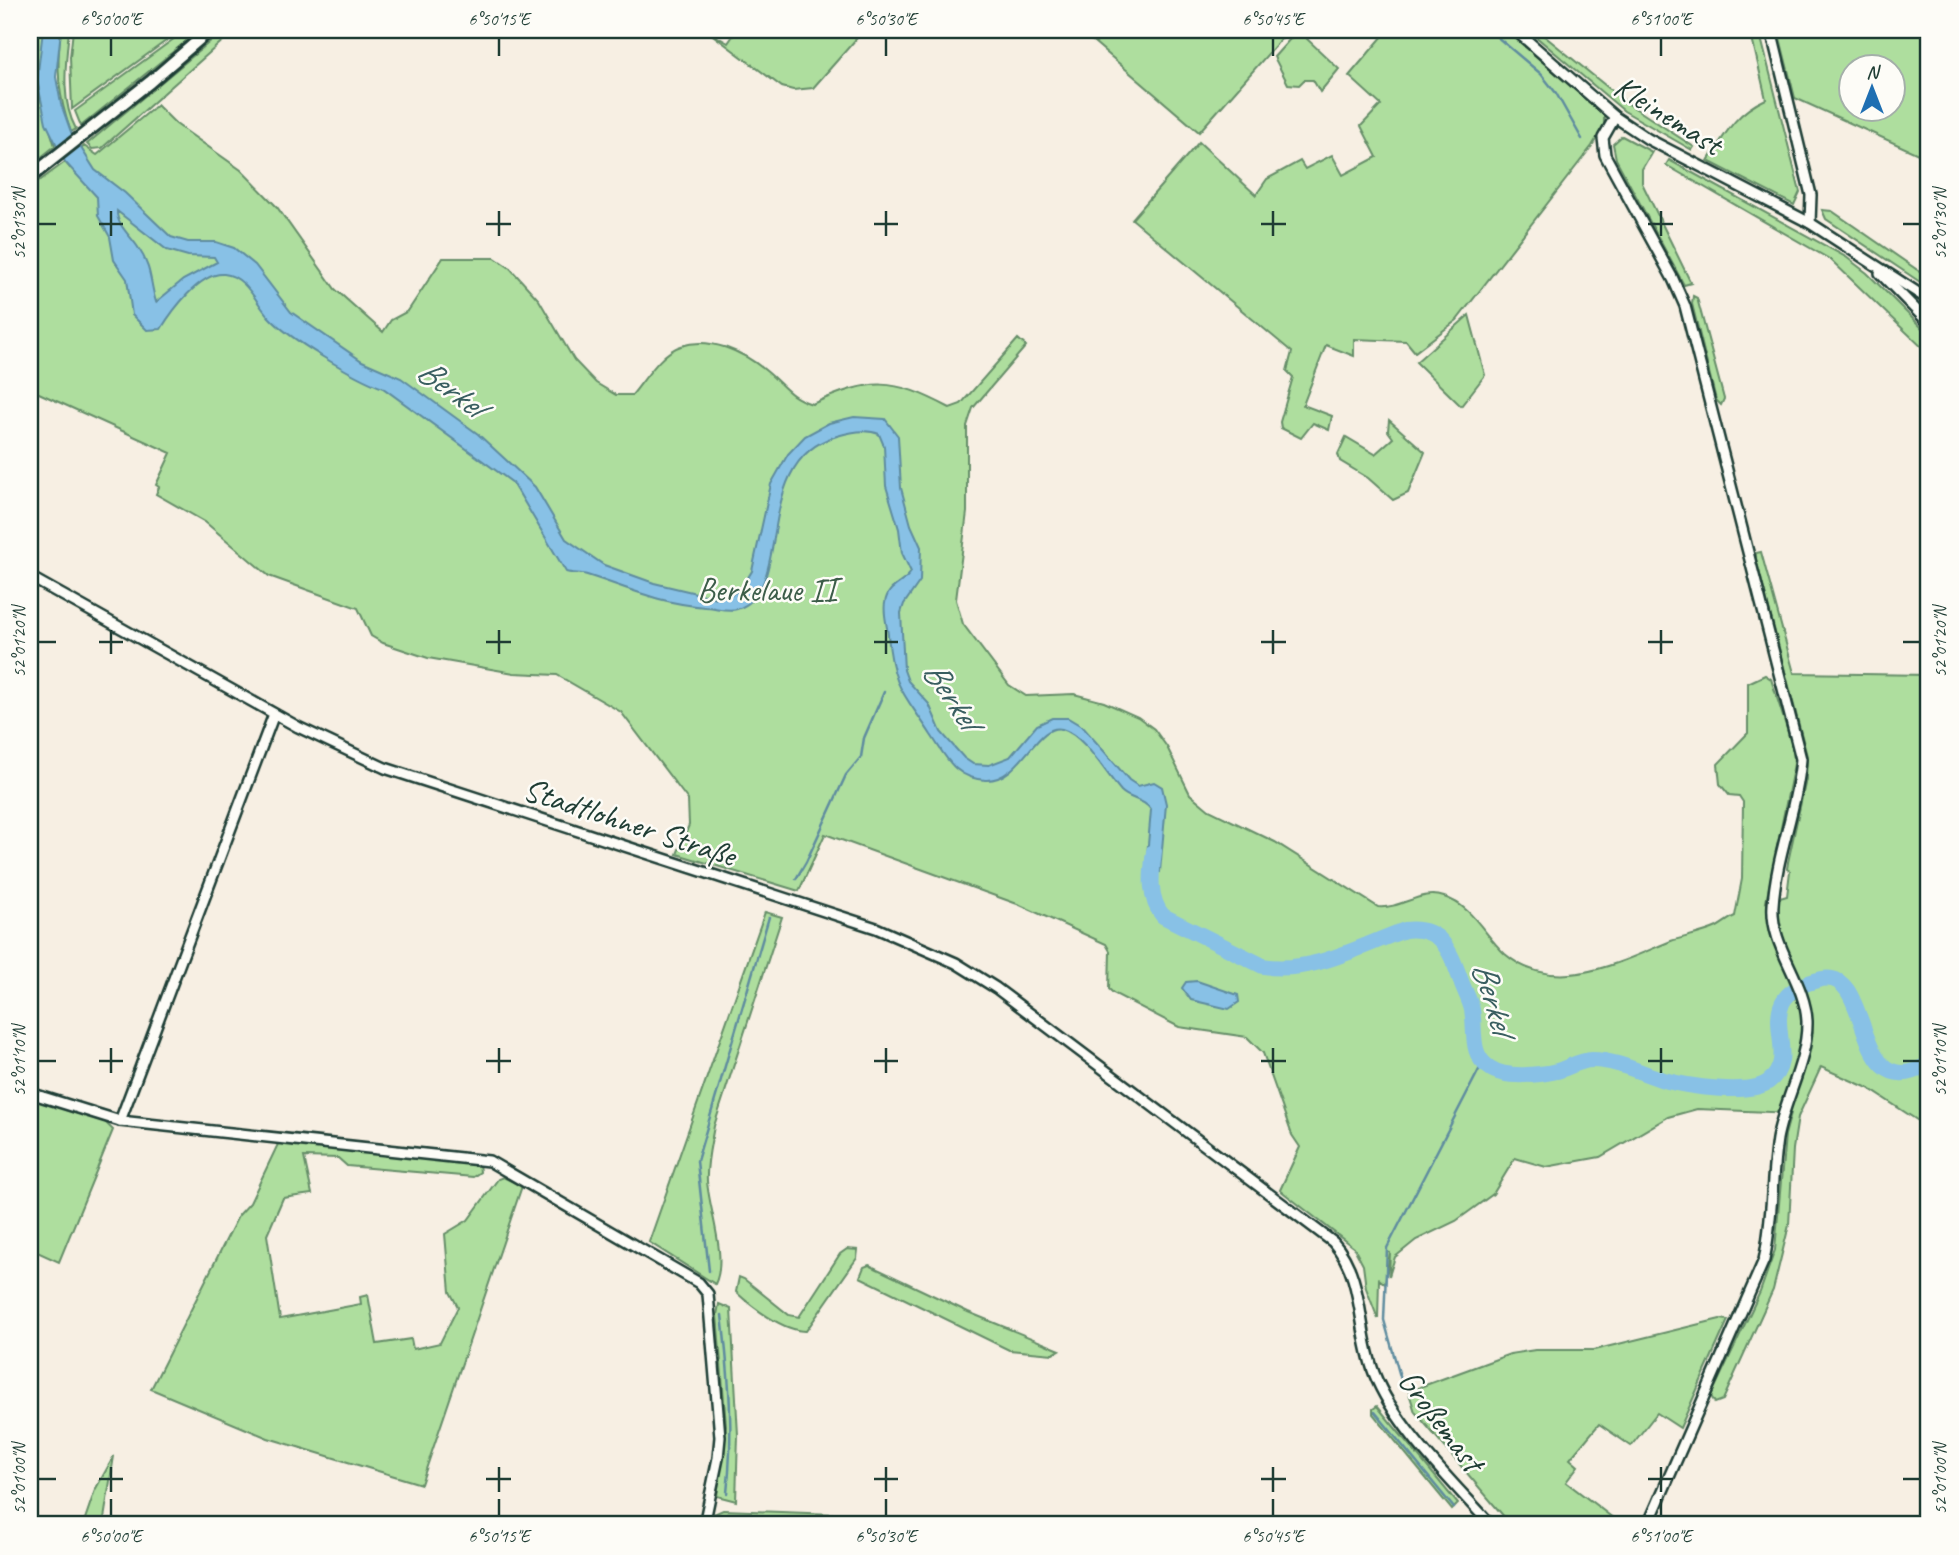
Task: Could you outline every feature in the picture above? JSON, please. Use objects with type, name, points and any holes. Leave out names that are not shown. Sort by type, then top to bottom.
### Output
[{"type":"main road","points":[[30,177],[107,117],[210,30]]},
{"type":"street","name":"Kleinemast","points":[[1515,30],[1615,117],[1647,139],[1810,223],[1929,300]]},
{"type":"street","points":[[1771,30],[1811,195],[1810,223]]},
{"type":"street","points":[[1615,117],[1603,138],[1605,155],[1674,279],[1685,306],[1801,759],[1799,789],[1773,907],[1774,927],[1804,1003],[1806,1034],[1777,1140],[1770,1233],[1764,1260],[1647,1525]]},
{"type":"street","name":"Kleinemast","points":[[1867,259],[1929,323]]},
{"type":"street","name":"Stadtlohner Straße","points":[[30,577],[274,714],[385,768],[876,928],[927,949],[996,988],[1319,1230],[1347,1257]]},
{"type":"street","points":[[120,1121],[274,714]]},
{"type":"street","points":[[30,1093],[120,1121],[489,1161],[699,1283],[708,1294],[720,1437],[704,1525]]},
{"type":"street","name":"Großemast","points":[[1347,1257],[1353,1275],[1365,1342],[1384,1394],[1491,1525]]},
{"type":"green space","points":[[30,30],[43,30],[38,91],[55,146],[30,166]]},
{"type":"green space","points":[[61,30],[69,30],[66,93],[76,129],[71,132],[59,82]]},
{"type":"green space","points":[[73,30],[181,30],[72,109],[70,57]]},
{"type":"green space","points":[[186,30],[200,30],[81,126],[75,111]]},
{"type":"green space","points":[[224,30],[235,30],[102,148],[92,149],[87,144]]},
{"type":"green space","points":[[706,30],[728,43],[737,30],[864,30],[813,88],[793,90],[782,87]]},
{"type":"green space","points":[[1080,30],[1289,30],[1199,132]]},
{"type":"green space","points":[[1298,30],[1314,30],[1307,39],[1339,69],[1320,92],[1313,80],[1304,80],[1299,85],[1288,84],[1274,57]]},
{"type":"green space","points":[[1388,30],[1511,30],[1604,110],[1604,126],[1592,146],[1457,320],[1415,352],[1406,341],[1354,339],[1354,356],[1326,345],[1303,405],[1332,416],[1329,430],[1313,423],[1301,438],[1281,428],[1280,422],[1293,377],[1287,371],[1292,352],[1132,219],[1199,142],[1256,195],[1267,179],[1300,161],[1305,169],[1332,155],[1343,175],[1377,157],[1361,126],[1381,105],[1349,76]]},
{"type":"green space","points":[[1528,30],[1537,30],[1627,103],[1694,147],[1692,150],[1624,111]]},
{"type":"green space","points":[[1750,30],[1759,30],[1800,192],[1794,205],[1708,161],[1739,118],[1766,99]]},
{"type":"green space","points":[[1778,30],[1929,30],[1929,159],[1848,122],[1906,122],[1906,52],[1836,52],[1836,117],[1795,98]]},
{"type":"green space","name":"Berkelaue II","points":[[157,105],[176,124],[241,170],[277,207],[335,289],[383,332],[391,320],[408,311],[443,258],[495,258],[510,268],[539,300],[574,360],[596,383],[616,395],[632,395],[660,360],[674,349],[692,343],[703,343],[715,344],[747,357],[791,394],[812,404],[851,389],[881,385],[912,391],[950,408],[961,404],[1018,339],[1026,346],[973,408],[967,426],[967,512],[956,600],[963,624],[1009,685],[1026,696],[1074,694],[1104,702],[1138,717],[1154,729],[1167,747],[1190,794],[1209,810],[1275,842],[1378,907],[1387,907],[1427,895],[1454,901],[1470,914],[1505,954],[1524,967],[1545,973],[1566,974],[1609,966],[1671,941],[1719,926],[1735,916],[1742,879],[1743,802],[1739,796],[1729,795],[1720,784],[1718,764],[1748,733],[1748,683],[1765,675],[1771,679],[1793,748],[1794,764],[1766,902],[1787,896],[1790,871],[1787,869],[1788,862],[1806,779],[1807,756],[1756,559],[1756,553],[1761,552],[1794,673],[1929,675],[1929,1128],[1868,1088],[1821,1067],[1798,1117],[1793,1149],[1789,1225],[1773,1290],[1723,1400],[1715,1403],[1711,1396],[1760,1292],[1775,1250],[1785,1135],[1791,1113],[1697,1109],[1668,1117],[1600,1157],[1546,1167],[1515,1158],[1493,1194],[1456,1221],[1416,1240],[1395,1257],[1389,1276],[1390,1252],[1385,1284],[1379,1279],[1378,1319],[1366,1288],[1363,1265],[1354,1248],[1280,1190],[1300,1147],[1292,1135],[1263,1053],[1247,1037],[1179,1027],[1113,993],[1109,989],[1110,951],[1106,944],[1020,905],[825,834],[799,891],[677,854],[689,825],[688,800],[621,712],[557,675],[514,673],[428,658],[383,643],[371,636],[358,608],[269,576],[205,522],[156,494],[159,487],[156,485],[171,453],[30,389],[30,188],[65,162],[70,168],[89,162],[81,149],[84,146],[97,155]]},
{"type":"green space","points":[[1622,136],[1652,152],[1642,169],[1642,183],[1691,283],[1684,285],[1616,159],[1613,144]]},
{"type":"green space","points":[[1669,160],[1846,257],[1867,273],[1929,335],[1929,354],[1831,260],[1666,165]]},
{"type":"green space","points":[[1822,210],[1832,211],[1929,278],[1929,288],[1826,219]]},
{"type":"green space","points":[[1693,296],[1697,298],[1724,399],[1721,405],[1716,400],[1692,304]]},
{"type":"green space","points":[[1469,315],[1485,375],[1461,406],[1416,362]]},
{"type":"green space","points":[[1389,420],[1425,452],[1408,493],[1393,500],[1368,478],[1340,461],[1338,454],[1346,437],[1375,454],[1393,438],[1388,431]]},
{"type":"green space","points":[[765,912],[782,917],[714,1126],[708,1160],[708,1193],[720,1261],[715,1284],[649,1242]]},
{"type":"green space","points":[[30,1097],[105,1122],[113,1130],[59,1262],[33,1250],[30,1256]]},
{"type":"green space","points":[[279,1142],[479,1164],[480,1172],[473,1177],[347,1166],[338,1158],[304,1157],[312,1194],[283,1198],[267,1235],[280,1319],[361,1304],[360,1297],[368,1295],[377,1344],[411,1339],[413,1349],[440,1343],[458,1307],[450,1292],[445,1234],[468,1220],[498,1179],[503,1177],[522,1186],[421,1484],[268,1438],[151,1389],[238,1216],[250,1203]]},
{"type":"green space","points":[[847,1249],[858,1250],[857,1258],[806,1331],[778,1323],[736,1292],[739,1277],[789,1315],[799,1317],[840,1254]]},
{"type":"green space","points":[[869,1265],[968,1312],[1060,1350],[1053,1354],[1009,1350],[860,1277],[864,1267]]},
{"type":"green space","points":[[719,1304],[731,1309],[738,1435],[736,1501],[717,1496],[726,1425],[717,1315]]},
{"type":"green space","points":[[1720,1319],[1728,1320],[1680,1428],[1657,1413],[1631,1446],[1599,1424],[1570,1459],[1578,1466],[1566,1482],[1622,1525],[1511,1525],[1415,1412],[1409,1393],[1510,1354],[1535,1350],[1594,1350]]},
{"type":"green space","points":[[1377,1406],[1458,1504],[1452,1510],[1373,1414],[1373,1409]]},
{"type":"green space","points":[[114,1456],[103,1525],[83,1525],[95,1490]]},
{"type":"green space","points":[[723,1510],[834,1514],[846,1525],[712,1525],[714,1514]]},
{"type":"water","points":[[43,30],[61,30],[56,77],[61,104],[71,132],[95,170],[125,193],[171,237],[188,242],[216,242],[234,248],[255,265],[291,312],[362,361],[401,378],[478,434],[535,487],[566,539],[604,565],[654,583],[717,598],[734,593],[742,587],[752,571],[771,484],[788,454],[805,436],[829,423],[854,417],[885,419],[898,436],[901,488],[911,525],[921,547],[920,581],[901,613],[904,670],[908,681],[929,704],[941,732],[964,758],[973,764],[989,765],[1010,757],[1037,725],[1052,718],[1068,718],[1083,727],[1129,780],[1138,786],[1154,782],[1162,787],[1166,804],[1160,872],[1146,868],[1151,810],[1121,791],[1086,747],[1070,733],[1053,729],[1044,734],[1009,771],[998,778],[975,779],[966,776],[952,765],[907,699],[893,668],[885,607],[889,592],[911,572],[902,553],[899,529],[886,486],[884,446],[879,434],[847,433],[810,450],[793,471],[782,497],[765,578],[755,597],[737,609],[725,610],[673,602],[587,575],[566,572],[513,483],[383,388],[340,367],[291,336],[269,317],[250,291],[232,276],[215,275],[206,279],[188,294],[161,329],[147,330],[132,315],[127,279],[114,260],[110,237],[98,216],[97,197],[65,162],[46,123],[37,80]],"holes":[[[117,211],[167,250],[188,256],[214,257],[217,262],[183,280],[156,302],[146,263],[122,226]]]},
{"type":"water","points":[[1197,981],[1238,995],[1239,1002],[1229,1009],[1191,1000],[1182,988],[1186,982]]},
{"type":"waterway","points":[[1489,30],[1541,74],[1556,93],[1582,139]]},
{"type":"waterway","points":[[796,879],[846,775],[861,757],[864,738],[884,692]]},
{"type":"waterway","name":"Berkel","points":[[1154,851],[1153,894],[1163,916],[1263,966],[1281,968],[1317,963],[1405,930],[1418,930],[1436,936],[1453,960],[1470,1003],[1479,1056],[1483,1063],[1504,1074],[1550,1072],[1592,1060],[1619,1064],[1687,1085],[1717,1089],[1759,1086],[1768,1082],[1778,1070],[1782,1056],[1780,1012],[1785,999],[1798,987],[1822,979],[1838,981],[1850,994],[1875,1054],[1887,1069],[1904,1073],[1929,1064]]},
{"type":"waterway","points":[[709,1271],[697,1161],[769,917]]},
{"type":"waterway","points":[[1401,1380],[1384,1320],[1387,1248],[1483,1062]]},
{"type":"waterway","points":[[722,1315],[730,1404],[727,1493]]},
{"type":"waterway","points":[[1375,1412],[1454,1508]]},
{"type":"waterway","points":[[722,1525],[723,1517]]},
{"type":"waterway","points":[[1463,1520],[1467,1525]]}]
